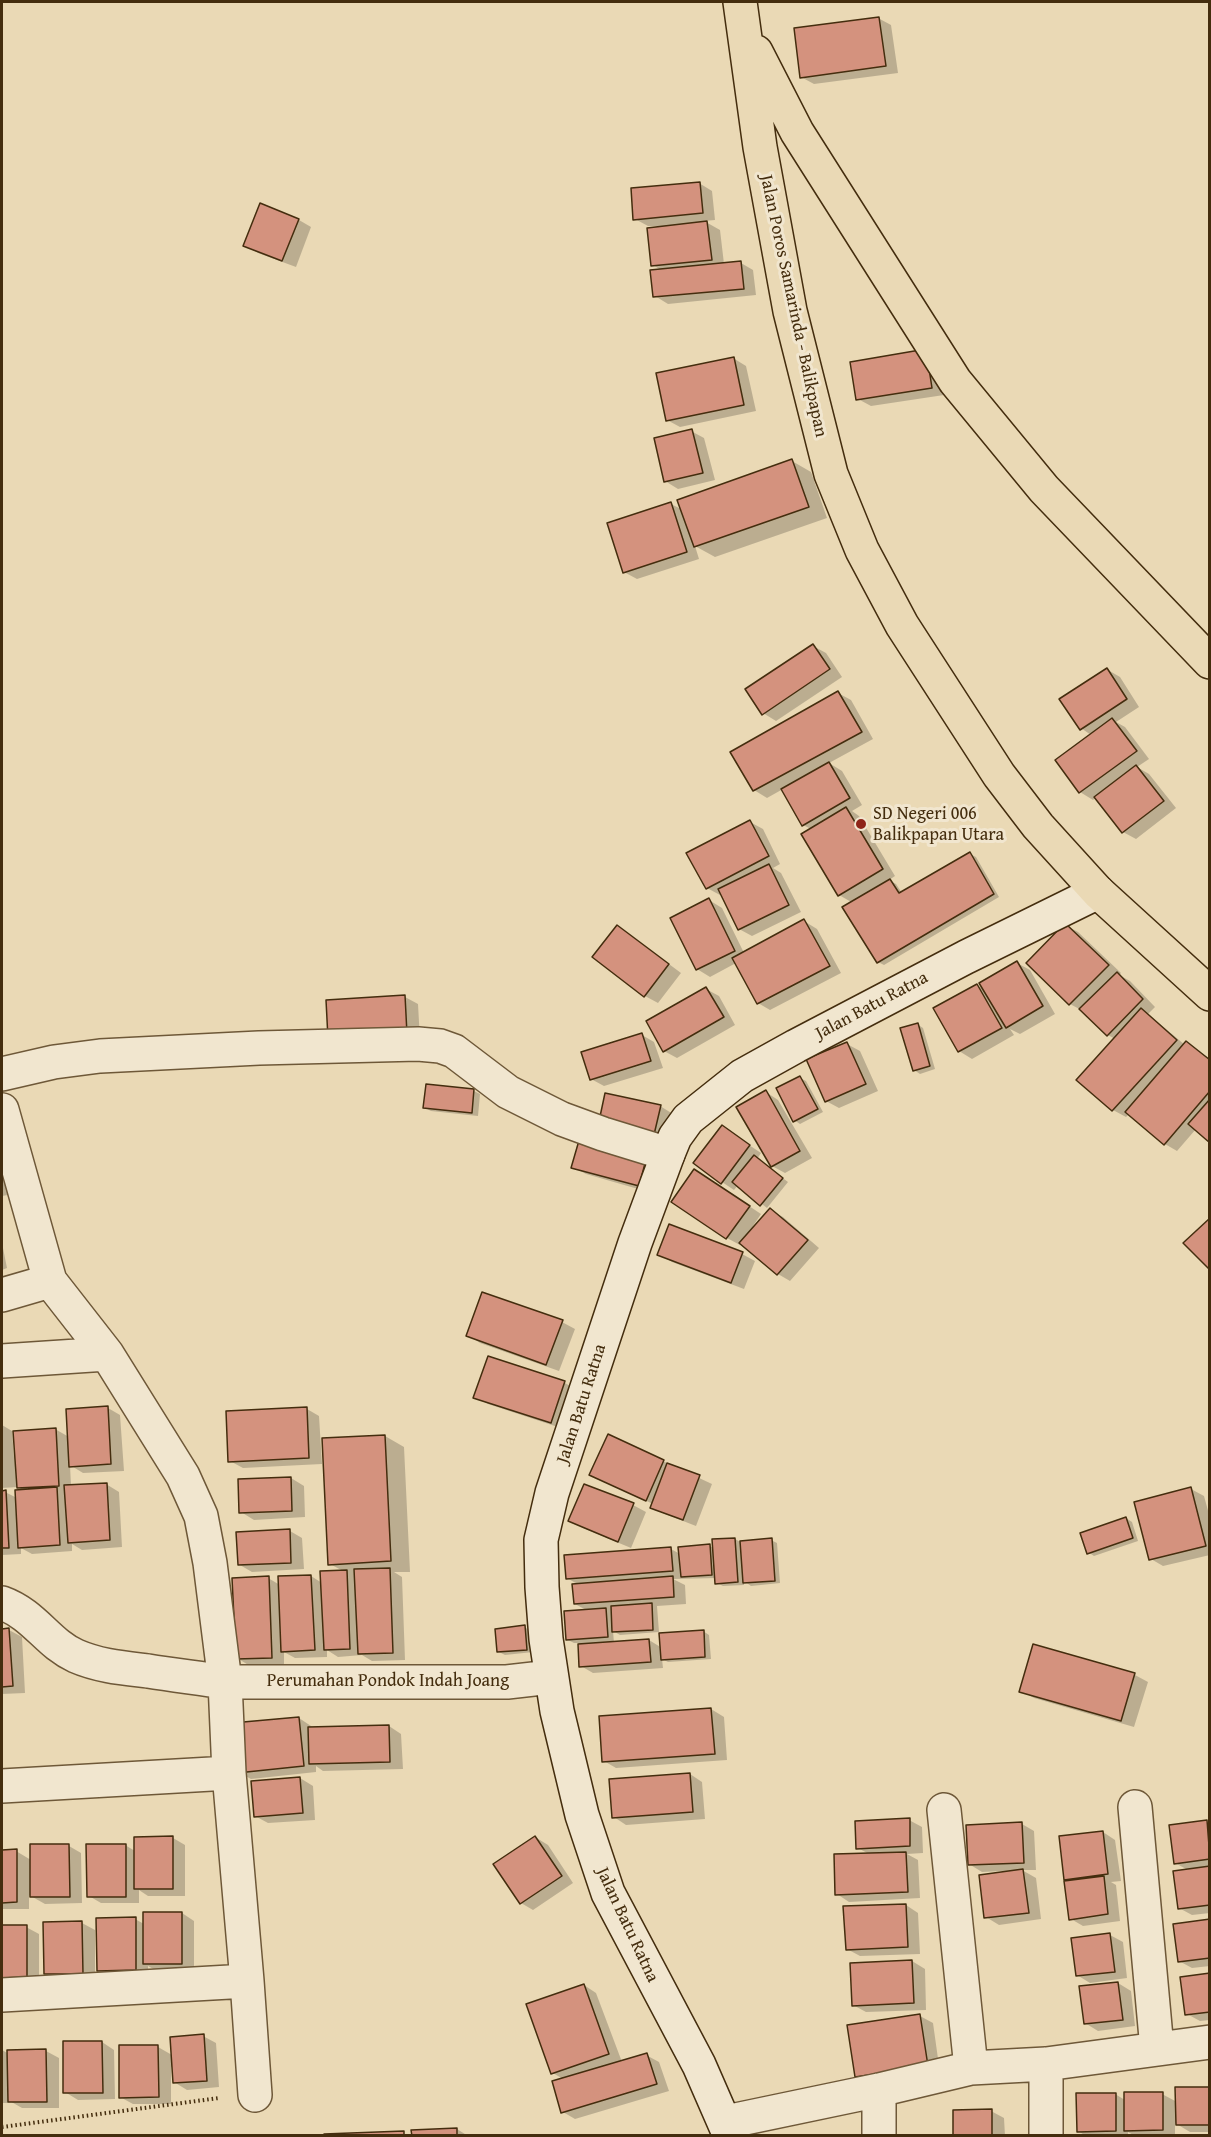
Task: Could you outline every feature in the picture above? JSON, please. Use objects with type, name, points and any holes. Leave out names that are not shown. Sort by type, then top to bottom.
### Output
[{"type":"highway","name":"Jalan Poros Samarinda - Balikpapan","points":[[742,15],[797,132],[955,381],[1044,489],[1209,662]]},
{"type":"highway","name":"Jalan Poros Samarinda - Balikpapan","points":[[742,15],[760,147],[790,311],[825,453],[862,550],[902,626],[999,776],[1038,826],[1098,892],[1209,994]]},
{"type":"street","name":"Jalan Batu Ratna","points":[[728,2129],[699,2065],[608,1893],[582,1815],[551,1677],[542,1587],[541,1540],[552,1493],[635,1243],[675,1137],[688,1119],[742,1077],[966,957],[1098,892]]},
{"type":"street","points":[[2,1074],[54,1062],[100,1056],[259,1048],[418,1044],[440,1046],[454,1051],[508,1092],[562,1119],[668,1154]]},
{"type":"street","points":[[2,1110],[50,1281],[107,1354],[183,1476],[201,1516],[210,1563],[225,1682],[229,1773],[255,2096]]},
{"type":"street","points":[[2,1295],[50,1281]]},
{"type":"street","points":[[2,1361],[107,1354]]},
{"type":"street","name":"Perumahan Pondok Indah Joang","points":[[2,1604],[14,1608],[35,1622],[61,1647],[75,1656],[102,1665],[225,1682],[507,1682],[551,1677]]},
{"type":"street","points":[[2,1786],[229,1773]]},
{"type":"street","points":[[1135,1807],[1157,2049]]},
{"type":"street","points":[[944,1810],[971,2068]]},
{"type":"street","points":[[2,1995],[247,1981]]},
{"type":"street","points":[[728,2129],[971,2068],[1046,2064],[1209,2042]]},
{"type":"street","points":[[1046,2064],[1046,2136]]},
{"type":"street","points":[[879,2090],[879,2136]]},
{"type":"path","points":[[2,2127],[232,2096],[255,2096]]},
{"type":"building","points":[[879,17],[886,66],[800,78],[794,28]]},
{"type":"building","points":[[700,182],[703,213],[633,220],[631,188]]},
{"type":"building","points":[[260,203],[299,219],[282,261],[243,246]]},
{"type":"building","points":[[707,221],[712,260],[651,266],[647,228]]},
{"type":"building","points":[[741,261],[744,289],[653,297],[650,270]]},
{"type":"building","points":[[926,349],[932,388],[856,400],[850,362]]},
{"type":"building","points":[[734,357],[744,405],[666,421],[656,373]]},
{"type":"building","points":[[692,429],[703,473],[664,482],[654,438]]},
{"type":"building","points":[[792,459],[809,507],[694,547],[677,500]]},
{"type":"building","points":[[671,502],[687,552],[623,573],[607,523]]},
{"type":"building","points":[[813,644],[830,669],[762,715],[745,689]]},
{"type":"building","points":[[1107,668],[1127,699],[1080,730],[1059,699]]},
{"type":"building","points":[[838,691],[862,732],[753,791],[730,752]]},
{"type":"building","points":[[1112,718],[1137,751],[1079,793],[1055,760]]},
{"type":"building","points":[[829,762],[850,798],[802,826],[781,789]]},
{"type":"building","points":[[1136,765],[1164,801],[1122,833],[1094,797]]},
{"type":"building","points":[[846,807],[883,869],[838,896],[801,834]]},
{"type":"building","points":[[750,820],[769,856],[706,889],[686,853]]},
{"type":"building","name":"SD Negeri 006 Balikpapan Utara","points":[[970,852],[994,894],[877,963],[842,907],[890,879],[899,893]]},
{"type":"building","points":[[769,864],[789,905],[738,930],[718,889]]},
{"type":"building","points":[[709,898],[735,951],[696,970],[670,918]]},
{"type":"building","points":[[804,919],[830,966],[757,1004],[732,958]]},
{"type":"building","points":[[1065,923],[1109,965],[1069,1005],[1026,963]]},
{"type":"building","points":[[617,925],[669,964],[644,997],[592,957]]},
{"type":"building","points":[[1017,961],[1043,1006],[1006,1028],[979,983]]},
{"type":"building","points":[[1117,972],[1143,999],[1107,1036],[1079,1009]]},
{"type":"building","points":[[977,984],[1002,1028],[958,1052],[933,1008]]},
{"type":"building","points":[[706,987],[724,1017],[663,1052],[646,1021]]},
{"type":"building","points":[[405,995],[407,1034],[328,1039],[326,1000]]},
{"type":"building","points":[[1141,1008],[1177,1040],[1112,1111],[1076,1080]]},
{"type":"building","points":[[918,1023],[930,1066],[913,1071],[900,1028]]},
{"type":"building","points":[[642,1033],[651,1061],[590,1080],[581,1052]]},
{"type":"building","points":[[1186,1041],[1210,1060],[1210,1091],[1164,1145],[1125,1112]]},
{"type":"building","points":[[847,1042],[866,1084],[825,1102],[806,1059]]},
{"type":"building","points":[[800,1076],[818,1109],[793,1122],[776,1088]]},
{"type":"building","points":[[426,1084],[474,1089],[472,1113],[423,1108]]},
{"type":"building","points":[[766,1090],[800,1151],[771,1167],[736,1107]]},
{"type":"building","points":[[605,1093],[661,1105],[653,1139],[598,1126]]},
{"type":"building","points":[[1210,1099],[1210,1143],[1188,1124]]},
{"type":"building","points":[[722,1125],[750,1145],[721,1184],[693,1163]]},
{"type":"building","points":[[580,1137],[647,1156],[639,1186],[571,1168]]},
{"type":"building","points":[[754,1155],[783,1178],[760,1206],[732,1182]]},
{"type":"building","points":[[694,1169],[750,1206],[726,1239],[671,1202]]},
{"type":"building","points":[[770,1208],[808,1240],[777,1275],[739,1243]]},
{"type":"building","points":[[1210,1218],[1210,1270],[1183,1243]]},
{"type":"building","points":[[669,1224],[743,1252],[731,1283],[657,1255]]},
{"type":"building","points":[[482,1292],[563,1320],[546,1365],[466,1336]]},
{"type":"building","points":[[488,1356],[565,1381],[551,1423],[473,1398]]},
{"type":"building","points":[[108,1406],[111,1464],[69,1467],[66,1409]]},
{"type":"building","points":[[307,1407],[309,1458],[228,1462],[226,1411]]},
{"type":"building","points":[[56,1428],[59,1486],[17,1488],[13,1431]]},
{"type":"building","points":[[608,1434],[664,1460],[646,1501],[589,1475]]},
{"type":"building","points":[[385,1435],[391,1561],[328,1565],[322,1438]]},
{"type":"building","points":[[667,1463],[700,1475],[683,1520],[650,1508]]},
{"type":"building","points":[[291,1477],[292,1511],[239,1513],[238,1479]]},
{"type":"building","points":[[107,1483],[110,1540],[68,1543],[64,1485]]},
{"type":"building","points":[[584,1484],[634,1503],[618,1542],[568,1521]]},
{"type":"building","points":[[57,1487],[60,1545],[18,1548],[15,1490]]},
{"type":"building","points":[[1191,1487],[1206,1546],[1149,1560],[1134,1502]]},
{"type":"building","points":[[6,1490],[9,1548],[2,1548],[2,1491]]},
{"type":"building","points":[[1126,1517],[1133,1538],[1087,1554],[1080,1533]]},
{"type":"building","points":[[290,1529],[291,1563],[238,1565],[236,1532]]},
{"type":"building","points":[[735,1538],[738,1582],[715,1584],[712,1539]]},
{"type":"building","points":[[772,1538],[775,1581],[743,1583],[740,1541]]},
{"type":"building","points":[[710,1544],[712,1575],[681,1577],[678,1547]]},
{"type":"building","points":[[671,1547],[673,1571],[566,1579],[564,1555]]},
{"type":"building","points":[[390,1568],[393,1653],[358,1654],[354,1569]]},
{"type":"building","points":[[347,1570],[350,1649],[324,1650],[320,1571]]},
{"type":"building","points":[[311,1575],[315,1650],[281,1652],[278,1576]]},
{"type":"building","points":[[269,1576],[272,1658],[236,1659],[232,1578]]},
{"type":"building","points":[[673,1576],[674,1597],[574,1604],[572,1584]]},
{"type":"building","points":[[652,1603],[653,1630],[612,1632],[611,1606]]},
{"type":"building","points":[[606,1608],[608,1637],[566,1640],[564,1611]]},
{"type":"building","points":[[525,1625],[527,1650],[497,1652],[495,1629]]},
{"type":"building","points":[[9,1628],[13,1686],[2,1687],[2,1629]]},
{"type":"building","points":[[704,1630],[705,1657],[661,1660],[659,1633]]},
{"type":"building","points":[[649,1639],[651,1662],[579,1667],[578,1644]]},
{"type":"building","points":[[1033,1644],[1135,1673],[1121,1721],[1019,1692]]},
{"type":"building","points":[[711,1708],[715,1754],[602,1762],[599,1716]]},
{"type":"building","points":[[299,1717],[304,1766],[237,1773],[232,1723]]},
{"type":"building","points":[[389,1725],[390,1762],[309,1764],[308,1727]]},
{"type":"building","points":[[690,1773],[693,1812],[612,1818],[609,1779]]},
{"type":"building","points":[[300,1777],[303,1813],[254,1817],[251,1781]]},
{"type":"building","points":[[910,1818],[910,1846],[856,1849],[855,1821]]},
{"type":"building","points":[[1207,1820],[1210,1859],[1174,1864],[1169,1825]]},
{"type":"building","points":[[1022,1822],[1024,1863],[968,1865],[966,1825]]},
{"type":"building","points":[[1103,1831],[1108,1874],[1064,1880],[1059,1836]]},
{"type":"building","points":[[173,1836],[173,1889],[134,1889],[134,1837]]},
{"type":"building","points":[[535,1836],[562,1876],[520,1904],[493,1864]]},
{"type":"building","points":[[30,1844],[69,1844],[70,1897],[30,1897]]},
{"type":"building","points":[[86,1844],[126,1844],[126,1897],[87,1897]]},
{"type":"building","points":[[17,1849],[17,1902],[2,1903],[2,1850]]},
{"type":"building","points":[[906,1852],[908,1892],[835,1895],[834,1854]]},
{"type":"building","points":[[1210,1866],[1210,1905],[1178,1909],[1173,1871]]},
{"type":"building","points":[[1023,1869],[1029,1913],[984,1918],[979,1875]]},
{"type":"building","points":[[1104,1876],[1108,1914],[1069,1920],[1064,1881]]},
{"type":"building","points":[[906,1904],[908,1947],[846,1950],[843,1906]]},
{"type":"building","points":[[143,1912],[182,1912],[182,1964],[143,1964]]},
{"type":"building","points":[[136,1917],[136,1970],[97,1971],[96,1918]]},
{"type":"building","points":[[1210,1919],[1210,1958],[1178,1962],[1173,1924]]},
{"type":"building","points":[[82,1921],[83,1974],[44,1974],[43,1922]]},
{"type":"building","points":[[2,1925],[27,1925],[27,1977],[2,1978]]},
{"type":"building","points":[[1110,1933],[1115,1972],[1076,1976],[1071,1938]]},
{"type":"building","points":[[912,1960],[914,2003],[852,2006],[850,1963]]},
{"type":"building","points":[[1210,1973],[1210,2012],[1185,2015],[1180,1977]]},
{"type":"building","points":[[1118,1982],[1123,2020],[1084,2024],[1079,1986]]},
{"type":"building","points":[[584,1984],[609,2054],[551,2074],[526,2004]]},
{"type":"building","points":[[920,2014],[928,2066],[855,2077],[847,2025]]},
{"type":"building","points":[[204,2034],[207,2081],[173,2083],[170,2037]]},
{"type":"building","points":[[63,2041],[102,2041],[103,2093],[63,2093]]},
{"type":"building","points":[[119,2045],[158,2045],[159,2097],[119,2098]]},
{"type":"building","points":[[46,2049],[47,2102],[8,2102],[7,2050]]},
{"type":"building","points":[[647,2053],[657,2084],[561,2113],[552,2081]]},
{"type":"building","points":[[1175,2087],[1210,2087],[1210,2125],[1176,2125]]},
{"type":"building","points":[[1124,2092],[1163,2092],[1163,2130],[1124,2131]]},
{"type":"building","points":[[1076,2093],[1116,2093],[1116,2131],[1077,2132]]},
{"type":"building","points":[[992,2109],[992,2136],[953,2136],[953,2110]]},
{"type":"building","points":[[457,2128],[457,2136],[412,2136],[411,2130]]},
{"type":"building","points":[[404,2131],[404,2136],[324,2134]]},
{"type":"place","name":"SD Negeri 006 Balikpapan Utara","points":[[861,824]]}]
